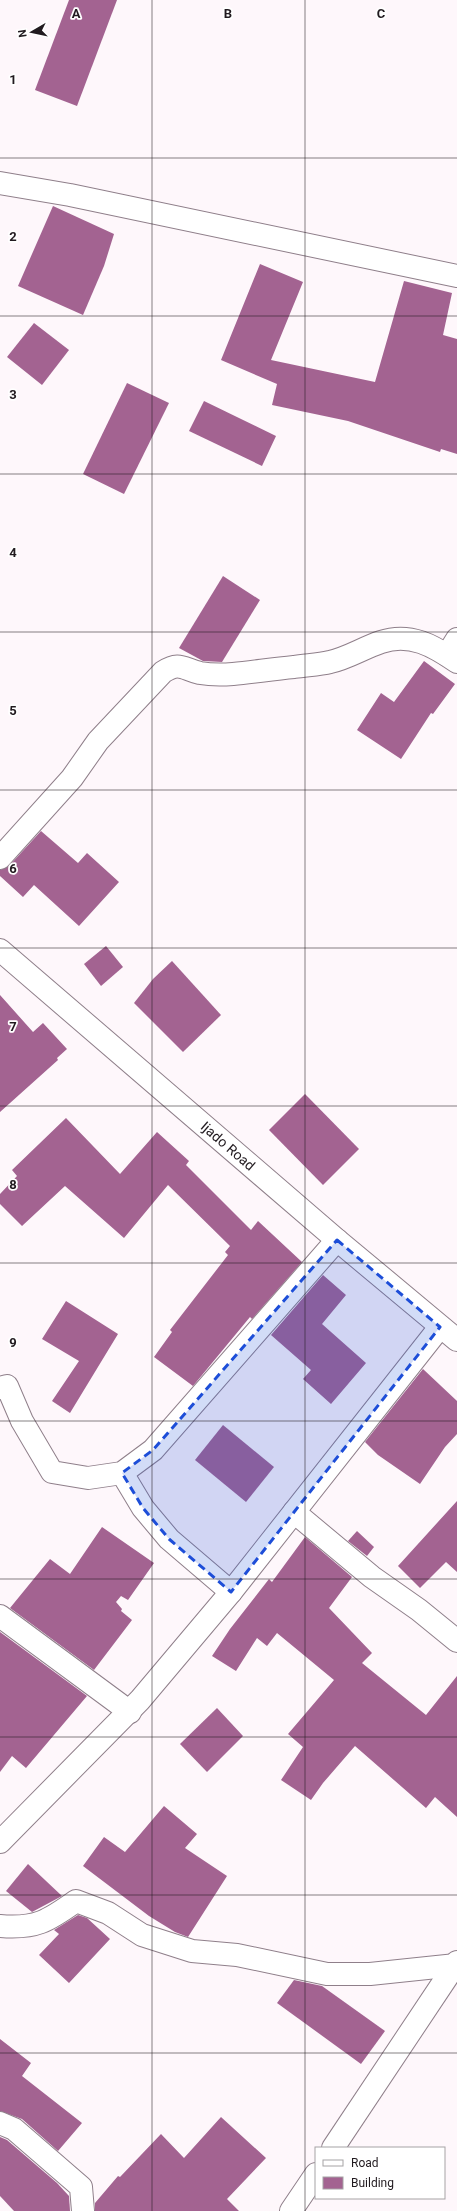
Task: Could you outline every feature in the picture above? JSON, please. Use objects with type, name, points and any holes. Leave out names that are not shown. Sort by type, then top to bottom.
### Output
[{"type":"street","points":[[0,183],[70,195],[457,276]]},
{"type":"street","points":[[0,858],[72,778],[98,741],[163,672],[173,666],[184,666],[198,672],[217,676],[236,674],[328,663],[355,655],[382,642],[401,640],[426,643],[454,652]]},
{"type":"street","name":"Ijado Road","points":[[0,950],[337,1240],[457,1340]]},
{"type":"street","points":[[0,1388],[6,1386],[22,1421],[52,1472],[88,1478],[122,1472],[158,1445],[337,1240]]},
{"type":"street","points":[[0,1842],[130,1712],[231,1592],[440,1327]]},
{"type":"street","points":[[122,1472],[143,1508],[169,1539],[231,1592]]},
{"type":"street","points":[[294,1512],[372,1577],[419,1610],[457,1641]]},
{"type":"street","points":[[0,1616],[130,1712]]},
{"type":"street","points":[[0,1926],[18,1928],[49,1921],[76,1901],[108,1913],[142,1935],[192,1951],[237,1955],[327,1974],[370,1974],[456,1963]]},
{"type":"street","points":[[334,2147],[456,1963]]},
{"type":"street","points":[[0,2124],[14,2129],[81,2187],[83,2211]]},
{"type":"street","points":[[291,2211],[315,2175]]},
{"type":"highlighted area","points":[[337,1240],[440,1327],[231,1592],[169,1539],[143,1508],[122,1473],[153,1450]]},
{"type":"building","points":[[69,0],[117,0],[77,106],[35,90]]},
{"type":"building","points":[[53,206],[114,234],[104,266],[83,315],[18,286]]},
{"type":"building","points":[[260,264],[303,282],[271,360],[375,382],[404,281],[452,293],[443,335],[457,339],[457,454],[441,449],[440,452],[348,421],[272,405],[277,384],[221,360]]},
{"type":"building","points":[[34,323],[69,350],[42,385],[7,357]]},
{"type":"building","points":[[127,383],[169,403],[124,494],[83,474]]},
{"type":"building","points":[[204,401],[276,436],[262,466],[189,431]]},
{"type":"building","points":[[223,576],[260,600],[222,662],[203,661],[179,648]]},
{"type":"building","points":[[424,661],[455,684],[433,714],[431,713],[401,759],[357,730],[381,693],[394,702]]},
{"type":"building","points":[[41,831],[78,863],[87,853],[119,882],[79,926],[34,885],[23,897],[0,876],[0,870],[9,866]]},
{"type":"building","points":[[106,946],[123,967],[101,986],[84,964]]},
{"type":"building","points":[[172,961],[221,1015],[183,1052],[134,1003],[153,979]]},
{"type":"building","points":[[0,995],[33,1032],[43,1023],[67,1049],[57,1058],[58,1060],[0,1112]]},
{"type":"building","points":[[305,1094],[359,1149],[323,1185],[269,1130]]},
{"type":"building","points":[[66,1118],[120,1174],[157,1132],[189,1161],[186,1165],[251,1230],[258,1221],[302,1262],[252,1319],[250,1317],[193,1386],[154,1357],[172,1332],[170,1330],[228,1255],[225,1252],[230,1246],[168,1185],[124,1238],[65,1186],[22,1226],[0,1204],[0,1194],[17,1176],[12,1170]]},
{"type":"building","points":[[323,1275],[346,1295],[322,1324],[366,1363],[331,1404],[303,1379],[311,1370],[271,1335]]},
{"type":"building","points":[[66,1301],[118,1334],[70,1413],[52,1401],[79,1361],[42,1339]]},
{"type":"building","points":[[423,1369],[457,1401],[457,1434],[445,1447],[420,1484],[378,1455],[365,1442]]},
{"type":"building","points":[[223,1425],[274,1467],[246,1502],[195,1460]]},
{"type":"building","points":[[457,1501],[457,1572],[446,1562],[420,1588],[398,1566]]},
{"type":"building","points":[[102,1527],[154,1563],[128,1600],[121,1596],[116,1602],[122,1609],[121,1611],[132,1620],[94,1670],[10,1608],[50,1559],[70,1574]]},
{"type":"building","points":[[357,1531],[374,1547],[367,1556],[348,1541]]},
{"type":"building","points":[[305,1537],[352,1577],[329,1608],[372,1653],[362,1663],[426,1715],[457,1676],[457,1817],[435,1797],[426,1808],[355,1746],[323,1783],[311,1800],[281,1780],[303,1747],[288,1734],[334,1680],[277,1633],[267,1646],[257,1638],[236,1671],[212,1656],[230,1629],[269,1579],[272,1582]]},
{"type":"building","points":[[0,1632],[87,1696],[26,1768],[12,1756],[0,1772]]},
{"type":"building","points":[[217,1708],[243,1736],[207,1772],[180,1744]]},
{"type":"building","points":[[164,1806],[197,1834],[185,1848],[227,1876],[188,1937],[175,1932],[149,1916],[83,1866],[104,1837],[125,1852]]},
{"type":"building","points":[[28,1864],[62,1896],[32,1912],[6,1891]]},
{"type":"building","points":[[78,1915],[87,1918],[110,1939],[69,1983],[39,1955],[59,1934],[54,1930]]},
{"type":"building","points":[[294,1980],[322,1986],[385,2031],[361,2064],[277,2003]]},
{"type":"building","points":[[0,2039],[31,2063],[22,2076],[82,2123],[58,2151],[22,2119],[0,2111]]},
{"type":"building","points":[[221,2117],[266,2158],[227,2199],[239,2211],[95,2211],[95,2203],[118,2176],[120,2177],[161,2134],[184,2158]]},
{"type":"building","points":[[0,2137],[7,2140],[57,2183],[69,2196],[70,2211],[14,2211],[0,2196]]}]
